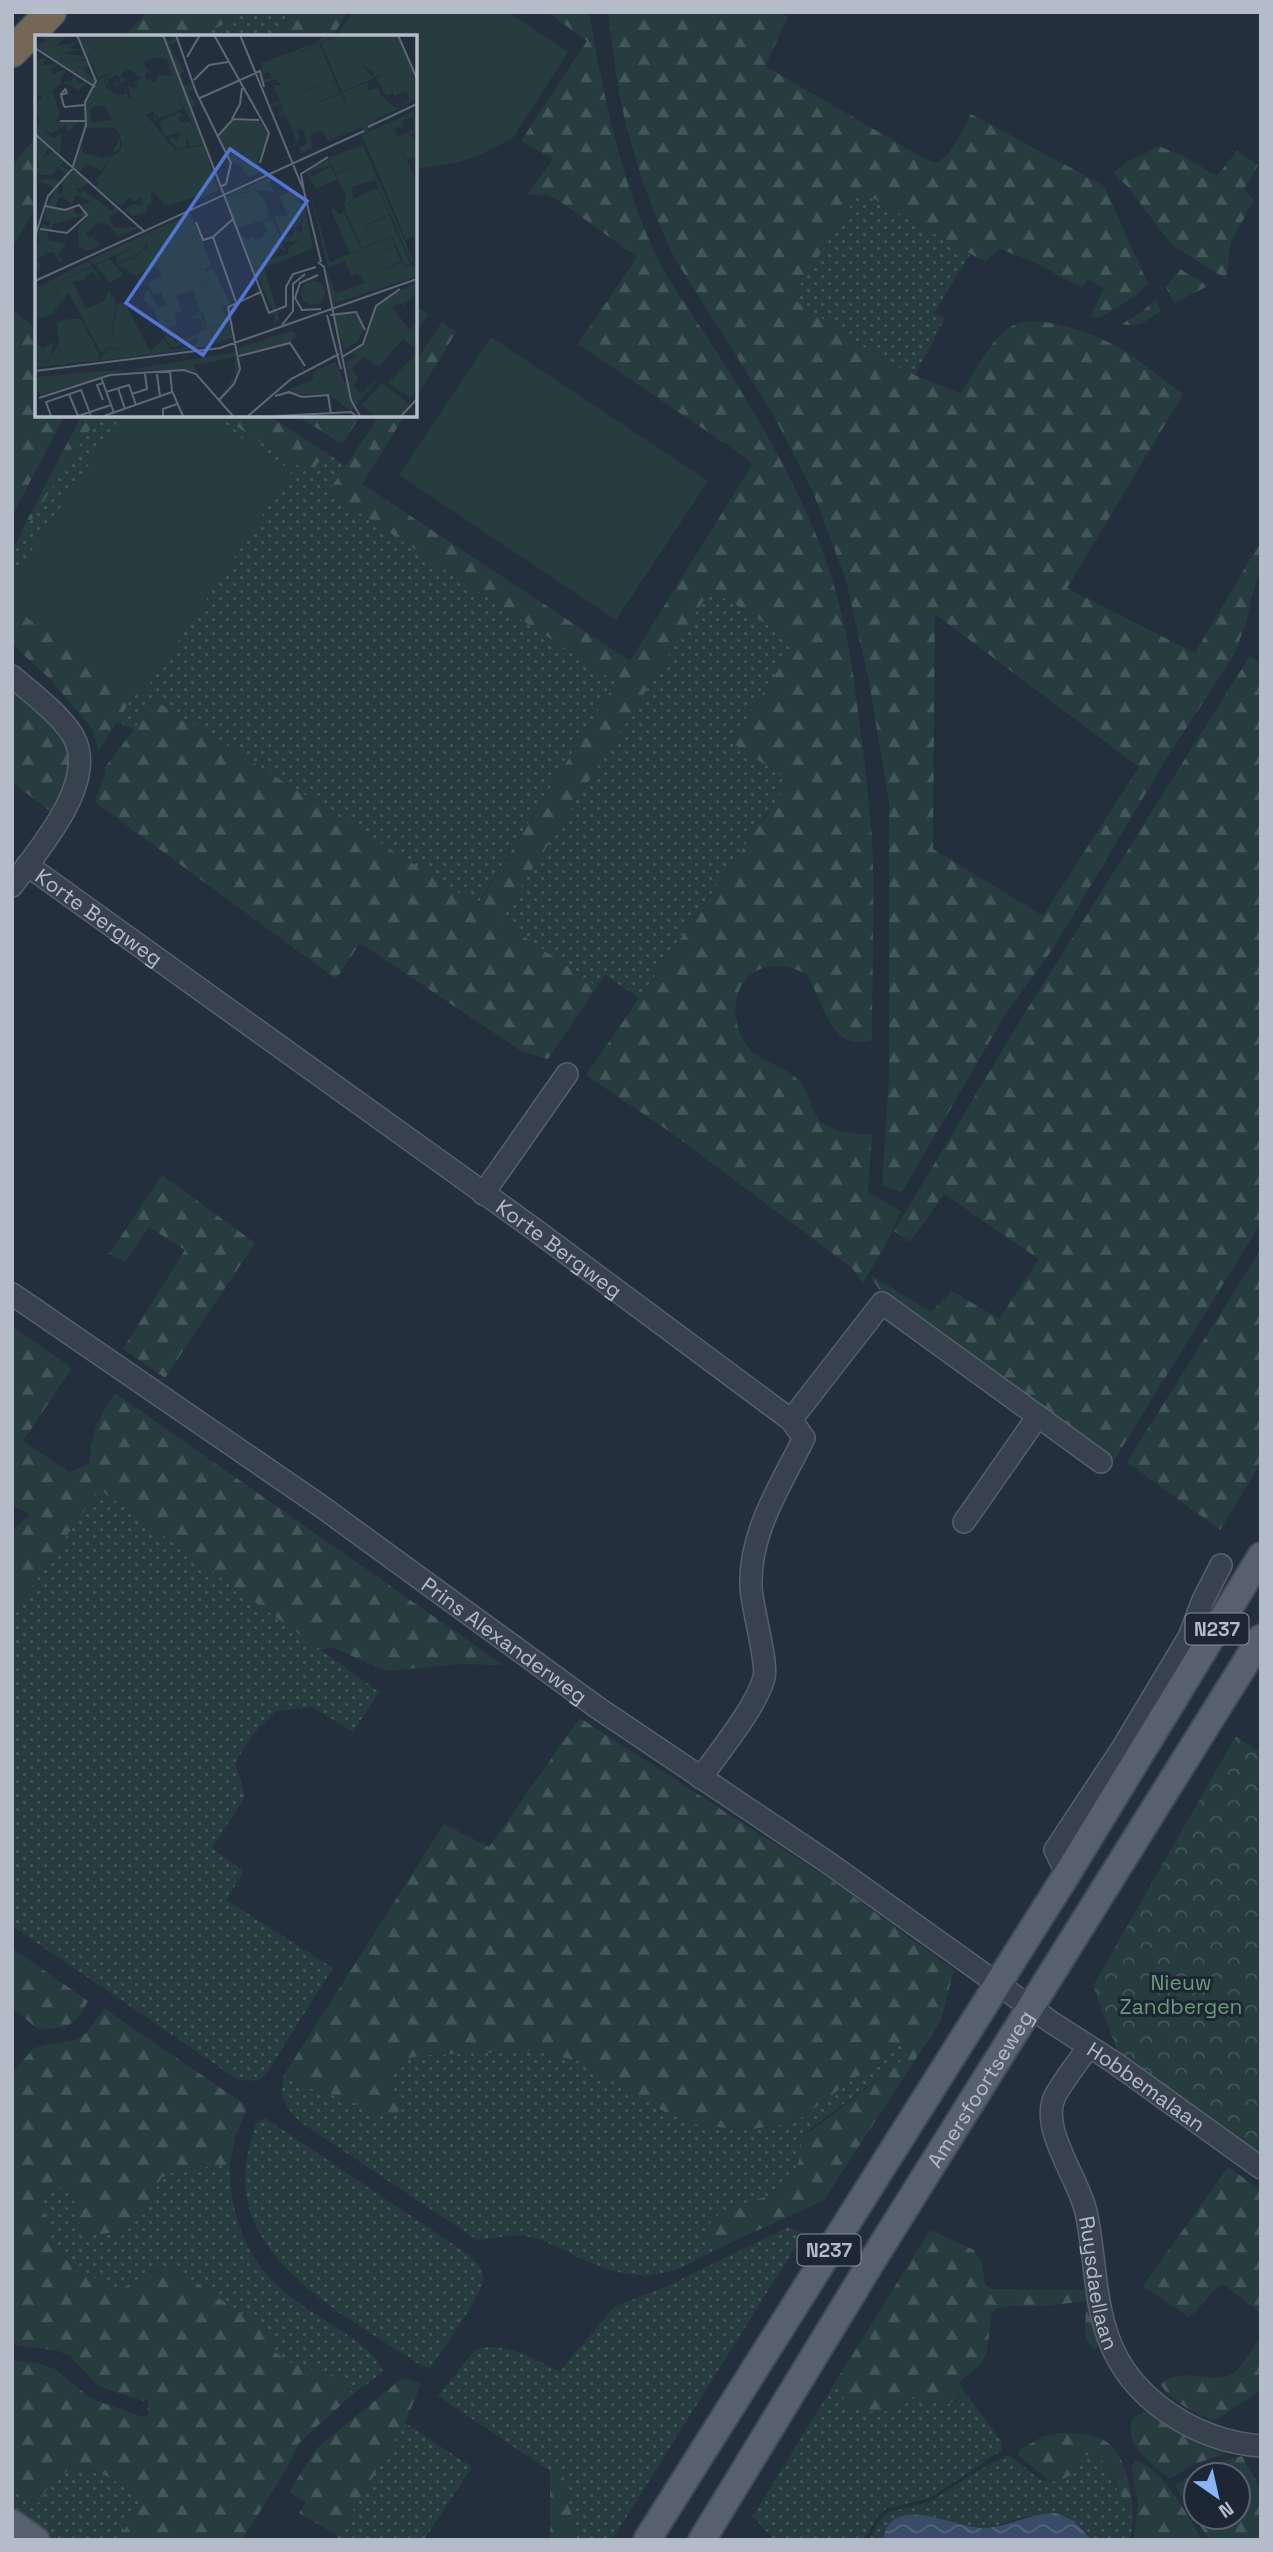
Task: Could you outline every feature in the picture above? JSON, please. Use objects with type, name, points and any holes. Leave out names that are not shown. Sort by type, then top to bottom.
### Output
[{"type":"highway","points":[[12,52],[51,12]]},
{"type":"main road","name":"Amersfoortseweg","points":[[647,2540],[1067,1874],[1261,1556]]},
{"type":"main road","name":"Amersfoortseweg","points":[[702,2540],[1261,1638]]},
{"type":"main road","points":[[12,2523],[36,2540]]},
{"type":"street","points":[[12,676],[64,723],[76,742],[79,764],[74,788],[64,814],[27,865]]},
{"type":"street","name":"Korte Bergweg","points":[[12,886],[27,865],[792,1420]]},
{"type":"street","points":[[484,1194],[567,1074]]},
{"type":"street","name":"Prins Alexanderweg","points":[[12,1294],[318,1504],[598,1708],[830,1864],[998,1983]]},
{"type":"street","points":[[701,1778],[753,1702],[765,1675],[751,1590],[752,1563],[758,1532],[804,1438],[792,1420],[882,1303],[1101,1462]]},
{"type":"street","points":[[964,1522],[1038,1416]]},
{"type":"street","points":[[1067,1874],[1055,1850],[1123,1747],[1189,1637],[1203,1600],[1221,1565]]},
{"type":"street","name":"Hobbemalaan","points":[[998,1983],[1261,2168]]},
{"type":"street","name":"Ruysdaellaan","points":[[1088,2048],[1054,2098],[1052,2119],[1057,2142],[1086,2209],[1108,2338],[1122,2364],[1144,2393],[1178,2421],[1212,2434],[1261,2446]]},
{"type":"green space","points":[[147,12],[238,12],[227,22],[204,35],[125,35]]},
{"type":"green space","points":[[238,12],[293,12],[279,35],[204,35],[227,22]]},
{"type":"green space","points":[[293,12],[348,12],[333,35],[279,35]]},
{"type":"green space","points":[[353,12],[508,12],[568,52],[513,138],[478,156],[456,163],[416,169],[416,35],[338,35]]},
{"type":"green space","points":[[547,12],[589,12],[601,77],[624,172],[646,233],[666,274],[716,351],[792,481],[827,564],[847,640],[871,829],[872,1040],[855,1042],[846,1039],[825,1014],[807,974],[788,967],[769,966],[747,977],[737,996],[736,1018],[742,1039],[748,1047],[798,1080],[805,1089],[817,1117],[823,1123],[829,1128],[845,1132],[872,1135],[868,1192],[901,1211],[863,1283],[852,1268],[670,1132],[586,1075],[790,781],[731,742],[796,643],[711,589],[500,920],[597,987],[548,1059],[521,1051],[360,943],[336,979],[95,802],[105,767],[134,730],[153,699],[478,905],[616,682],[328,492],[379,416],[404,416],[362,484],[630,661],[752,465],[748,459],[578,344],[637,257],[558,200],[545,194],[527,195],[553,159],[521,141],[587,41]]},
{"type":"green space","points":[[608,12],[779,12],[788,17],[765,66],[929,161],[935,162],[946,156],[971,114],[1104,186],[1148,284],[1134,297],[1099,318],[1091,316],[1104,288],[1088,279],[1082,288],[1032,261],[1000,249],[985,262],[860,191],[792,298],[875,355],[919,377],[960,393],[1001,334],[1019,323],[1046,322],[1075,329],[1112,344],[1183,394],[1067,588],[1195,653],[1261,541],[1261,569],[1234,655],[1168,756],[1054,947],[1005,1015],[902,1192],[882,1186],[889,1075],[889,802],[869,682],[846,580],[813,492],[772,412],[675,259],[644,185],[618,89]],"holes":[[[935,614],[1139,767],[1043,916],[933,849]]]},
{"type":"green space","points":[[35,138],[35,209],[12,247],[12,165]]},
{"type":"green space","points":[[1159,146],[1183,156],[1217,176],[1237,151],[1258,165],[1244,189],[1254,200],[1231,242],[1226,279],[1172,245],[1127,186],[1113,173],[1127,162]]},
{"type":"green space","points":[[859,191],[970,254],[934,313],[945,318],[915,375],[875,355],[792,298]]},
{"type":"green space","points":[[1180,269],[1208,286],[1174,303],[1166,287]]},
{"type":"green space","points":[[1155,299],[1161,311],[1138,324],[1122,324],[1144,310]]},
{"type":"green space","points":[[416,307],[429,314],[416,334]]},
{"type":"green space","points":[[12,309],[35,328],[35,416],[64,416],[12,516]]},
{"type":"green space","points":[[442,322],[456,332],[416,397],[416,361]]},
{"type":"green space","points":[[491,337],[708,481],[616,620],[399,475]]},
{"type":"green space","points":[[81,416],[98,416],[25,530],[19,536]]},
{"type":"green space","points":[[98,416],[220,416],[311,473],[325,452],[346,466],[329,493],[616,682],[477,905],[154,699],[134,730],[117,721],[138,688],[12,604],[12,549]]},
{"type":"green space","points":[[121,416],[209,416],[292,471],[143,694],[12,608],[12,580]]},
{"type":"green space","points":[[220,416],[269,416],[325,452],[311,474]]},
{"type":"green space","points":[[298,416],[360,416],[342,444]]},
{"type":"green space","points":[[710,589],[796,643],[731,742],[790,780],[639,998],[605,975],[597,987],[500,920]]},
{"type":"green space","points":[[12,604],[139,687],[98,752],[93,730],[53,682],[12,644]]},
{"type":"green space","points":[[1250,656],[1261,664],[1261,1223],[1113,1462],[888,1308],[870,1275],[931,1312],[952,1291],[999,1319],[1039,1259],[944,1194],[910,1242],[894,1231],[1018,1024]]},
{"type":"green space","points":[[12,688],[56,729],[64,741],[68,770],[51,812],[12,782]]},
{"type":"green space","points":[[162,1175],[255,1243],[165,1378],[123,1349],[185,1250],[149,1227],[125,1262],[109,1254]]},
{"type":"green space","points":[[1261,1249],[1261,1463],[1220,1530],[1127,1462]]},
{"type":"green space","points":[[12,1326],[72,1368],[23,1441],[69,1472],[89,1464],[96,1427],[115,1393],[503,1665],[459,1664],[387,1671],[331,1647],[321,1650],[99,1489],[12,1615],[12,1534],[30,1514],[12,1505]]},
{"type":"green space","points":[[99,1489],[379,1692],[353,1732],[312,1707],[276,1711],[253,1734],[235,1763],[245,1797],[212,1848],[244,1871],[226,1900],[333,1968],[268,2071],[258,2081],[237,2079],[12,1926],[12,1615]]},
{"type":"green space","points":[[580,1718],[835,1883],[954,1970],[941,2020],[824,2200],[713,2251],[708,2235],[712,2219],[729,2209],[774,2193],[785,2186],[799,2159],[802,2135],[814,2129],[904,2059],[910,2047],[907,2044],[902,2043],[801,2118],[787,2124],[745,2130],[698,2125],[665,2112],[579,2061],[536,2051],[409,2058],[394,2065],[388,2072],[401,2107],[391,2118],[335,2095],[303,2086],[284,2075],[444,1824],[489,1847]]},
{"type":"green space","name":"Nieuw Zandbergen","points":[[1236,1736],[1261,1753],[1261,2160],[1120,2058],[1093,1986]]},
{"type":"green space","points":[[12,1948],[88,2001],[74,2021],[64,2027],[39,2030],[12,2008]]},
{"type":"green space","points":[[105,2009],[244,2104],[247,2109],[235,2137],[230,2164],[176,2171],[161,2178],[143,2215],[117,2232],[83,2236],[70,2187],[42,2190],[46,2226],[53,2245],[91,2277],[118,2290],[156,2270],[171,2269],[180,2272],[279,2339],[268,2347],[289,2362],[331,2375],[354,2393],[299,2443],[286,2470],[242,2540],[118,2540],[144,2499],[100,2473],[74,2470],[62,2475],[50,2485],[39,2503],[12,2483],[12,2360],[37,2363],[55,2369],[92,2399],[143,2417],[148,2416],[148,2399],[143,2401],[98,2386],[70,2356],[58,2351],[12,2344],[12,2073],[33,2049],[76,2040],[85,2034]]},
{"type":"green space","points":[[903,2043],[910,2047],[904,2059],[802,2135],[800,2156],[788,2183],[767,2196],[719,2214],[708,2239],[713,2251],[677,2269],[653,2275],[610,2270],[546,2242],[525,2236],[477,2240],[303,2124],[288,2109],[282,2090],[284,2075],[303,2086],[335,2095],[391,2118],[401,2107],[388,2072],[394,2065],[409,2058],[536,2051],[579,2061],[665,2112],[698,2125],[745,2130],[787,2124],[801,2118]]},
{"type":"green space","points":[[265,2118],[469,2255],[480,2268],[483,2277],[477,2296],[430,2368],[422,2366],[338,2312],[285,2267],[264,2241],[251,2212],[245,2174],[256,2123]]},
{"type":"green space","points":[[230,2164],[235,2212],[254,2258],[291,2297],[363,2346],[381,2366],[383,2372],[354,2393],[331,2375],[289,2362],[267,2347],[279,2339],[157,2269],[118,2290],[74,2265],[50,2240],[41,2190],[70,2187],[143,2215],[161,2178],[176,2171]]},
{"type":"green space","points":[[1228,2167],[1261,2190],[1261,2314],[1223,2284],[1189,2317],[1143,2286]]},
{"type":"green space","points":[[789,2227],[804,2233],[612,2540],[577,2540],[563,2474],[550,2471],[438,2396],[475,2350],[485,2347],[518,2352],[559,2372],[615,2306],[663,2288]]},
{"type":"green space","points":[[930,2230],[974,2250],[982,2263],[985,2284],[992,2289],[1088,2290],[1101,2344],[1094,2350],[1085,2337],[1086,2301],[1045,2306],[1004,2306],[992,2314],[984,2359],[959,2382],[965,2393],[946,2406],[933,2397],[924,2403],[908,2395],[891,2410],[880,2412],[846,2404],[838,2378]]},
{"type":"green space","points":[[1261,2336],[1261,2390],[1214,2421],[1184,2406],[1171,2397],[1160,2384],[1179,2376],[1227,2376],[1238,2369]]},
{"type":"green space","points":[[406,2378],[421,2384],[405,2423],[338,2536],[299,2513],[306,2503],[289,2492],[316,2449],[401,2379]]},
{"type":"green space","points":[[838,2378],[839,2385],[852,2407],[869,2410],[888,2409],[908,2395],[929,2400],[933,2397],[941,2402],[953,2403],[965,2393],[1002,2442],[1002,2450],[930,2498],[886,2509],[863,2540],[774,2540],[753,2516]]},
{"type":"green space","points":[[1147,2410],[1152,2411],[1235,2450],[1203,2461],[1182,2461],[1182,2471],[1169,2479],[1140,2453],[1135,2445],[1131,2428],[1133,2418]]},
{"type":"green space","points":[[405,2423],[472,2467],[424,2540],[335,2540]]},
{"type":"green space","points":[[1059,2433],[1093,2436],[1111,2445],[1117,2452],[1128,2481],[1133,2522],[1107,2465],[1098,2457],[1086,2455],[1072,2474],[1052,2482],[1019,2456],[1019,2450],[1044,2436]]},
{"type":"green space","points":[[1009,2455],[1039,2479],[1052,2482],[1086,2455],[1098,2457],[1107,2465],[1129,2510],[1133,2522],[1130,2540],[1092,2540],[1076,2523],[1057,2516],[1036,2515],[983,2528],[910,2515],[897,2518],[888,2526],[883,2540],[869,2540],[881,2519],[889,2512],[929,2502],[991,2463]]},
{"type":"green space","points":[[1242,2456],[1245,2461],[1224,2461]]},
{"type":"green space","points":[[1135,2461],[1145,2464],[1164,2482],[1182,2507],[1182,2531],[1197,2531],[1202,2540],[1134,2540],[1138,2504],[1131,2467]]},
{"type":"green space","points":[[77,2468],[104,2476],[144,2499],[118,2540],[55,2540],[12,2507],[12,2483],[39,2503],[54,2481]]},
{"type":"green space","points":[[550,2471],[563,2474],[577,2540],[550,2540]]},
{"type":"green space","points":[[1252,2473],[1261,2489],[1261,2540],[1209,2540],[1203,2531],[1252,2531]]},
{"type":"green space","points":[[1182,2482],[1182,2497],[1175,2486]]},
{"type":"water","points":[[1056,2513],[1074,2521],[1092,2540],[883,2540],[889,2525],[899,2517],[928,2516],[987,2528]]}]
